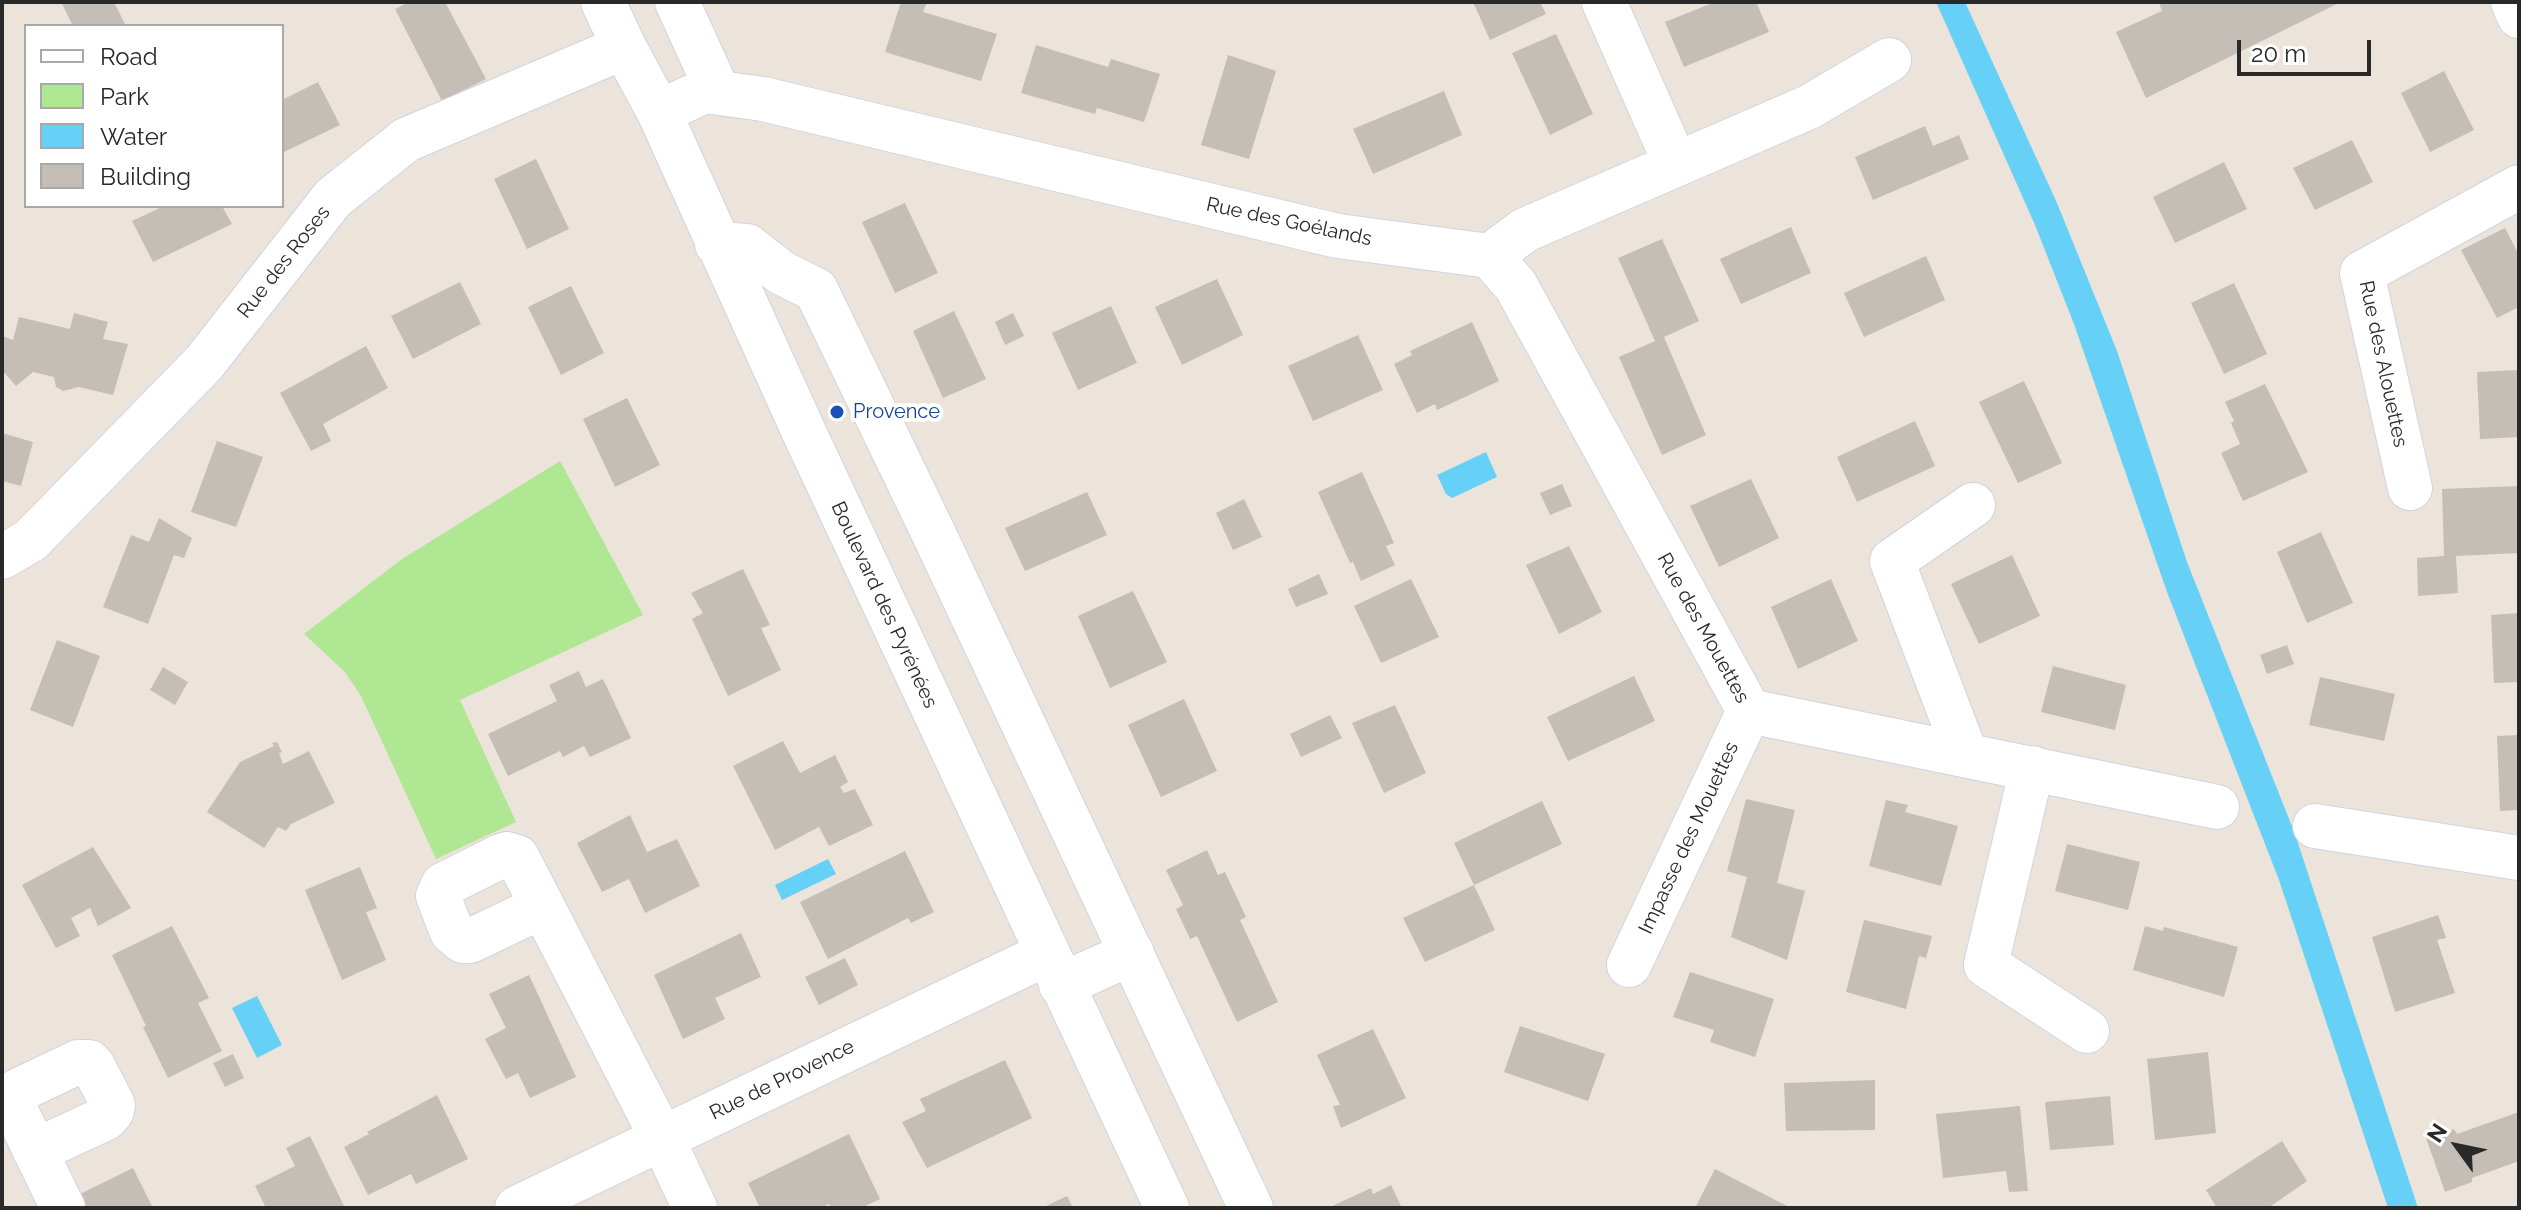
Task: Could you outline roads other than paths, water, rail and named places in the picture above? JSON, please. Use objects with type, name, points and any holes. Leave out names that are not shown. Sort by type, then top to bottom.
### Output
[{"type":"street","name":"Boulevard des Pyrénées","points":[[603,2],[659,112],[717,244],[1167,1208]]},
{"type":"street","points":[[677,2],[718,92]]},
{"type":"street","points":[[1604,2],[1676,165]]},
{"type":"street","points":[[2513,2],[2519,16]]},
{"type":"street","name":"Rue des Roses","points":[[2,557],[31,540],[204,363],[333,198],[406,140],[624,47]]},
{"type":"street","points":[[1490,256],[1525,230],[1809,107],[1889,60]]},
{"type":"street","name":"Rue des Goélands","points":[[659,112],[705,91],[763,99],[1338,236],[1490,256]]},
{"type":"street","name":"Rue des Alouettes","points":[[2410,488],[2362,273],[2519,187]]},
{"type":"street","points":[[717,244],[747,246],[782,273],[816,290],[1251,1208]]},
{"type":"street","name":"Rue des Mouettes","points":[[1490,256],[1516,286],[1749,711],[2217,807]]},
{"type":"street","points":[[1966,755],[1892,561],[1973,505]]},
{"type":"street","name":"Impasse des Mouettes","points":[[1629,965],[1749,711]]},
{"type":"street","points":[[2032,768],[1986,965],[2087,1031]]},
{"type":"street","points":[[2315,826],[2519,858]]},
{"type":"street","points":[[541,907],[662,1138],[695,1208]]},
{"type":"street","name":"Rue de Provence","points":[[517,1208],[662,1138],[1054,970],[1132,953]]},
{"type":"street","points":[[35,1151],[63,1208]]},
{"type":"water","points":[[1936,2],[1965,2],[2057,203],[2117,351],[2187,562],[2295,834],[2418,1208],[2388,1208],[2279,880],[2167,592],[2074,324],[2035,225]]},
{"type":"water","points":[[1486,452],[1497,477],[1452,498],[1446,494],[1437,475]]},
{"type":"water","points":[[828,859],[836,874],[782,900],[775,885]]},
{"type":"water","points":[[257,996],[282,1045],[257,1058],[232,1008]]},
{"type":"place","name":"Provence","points":[[837,412]]}]
